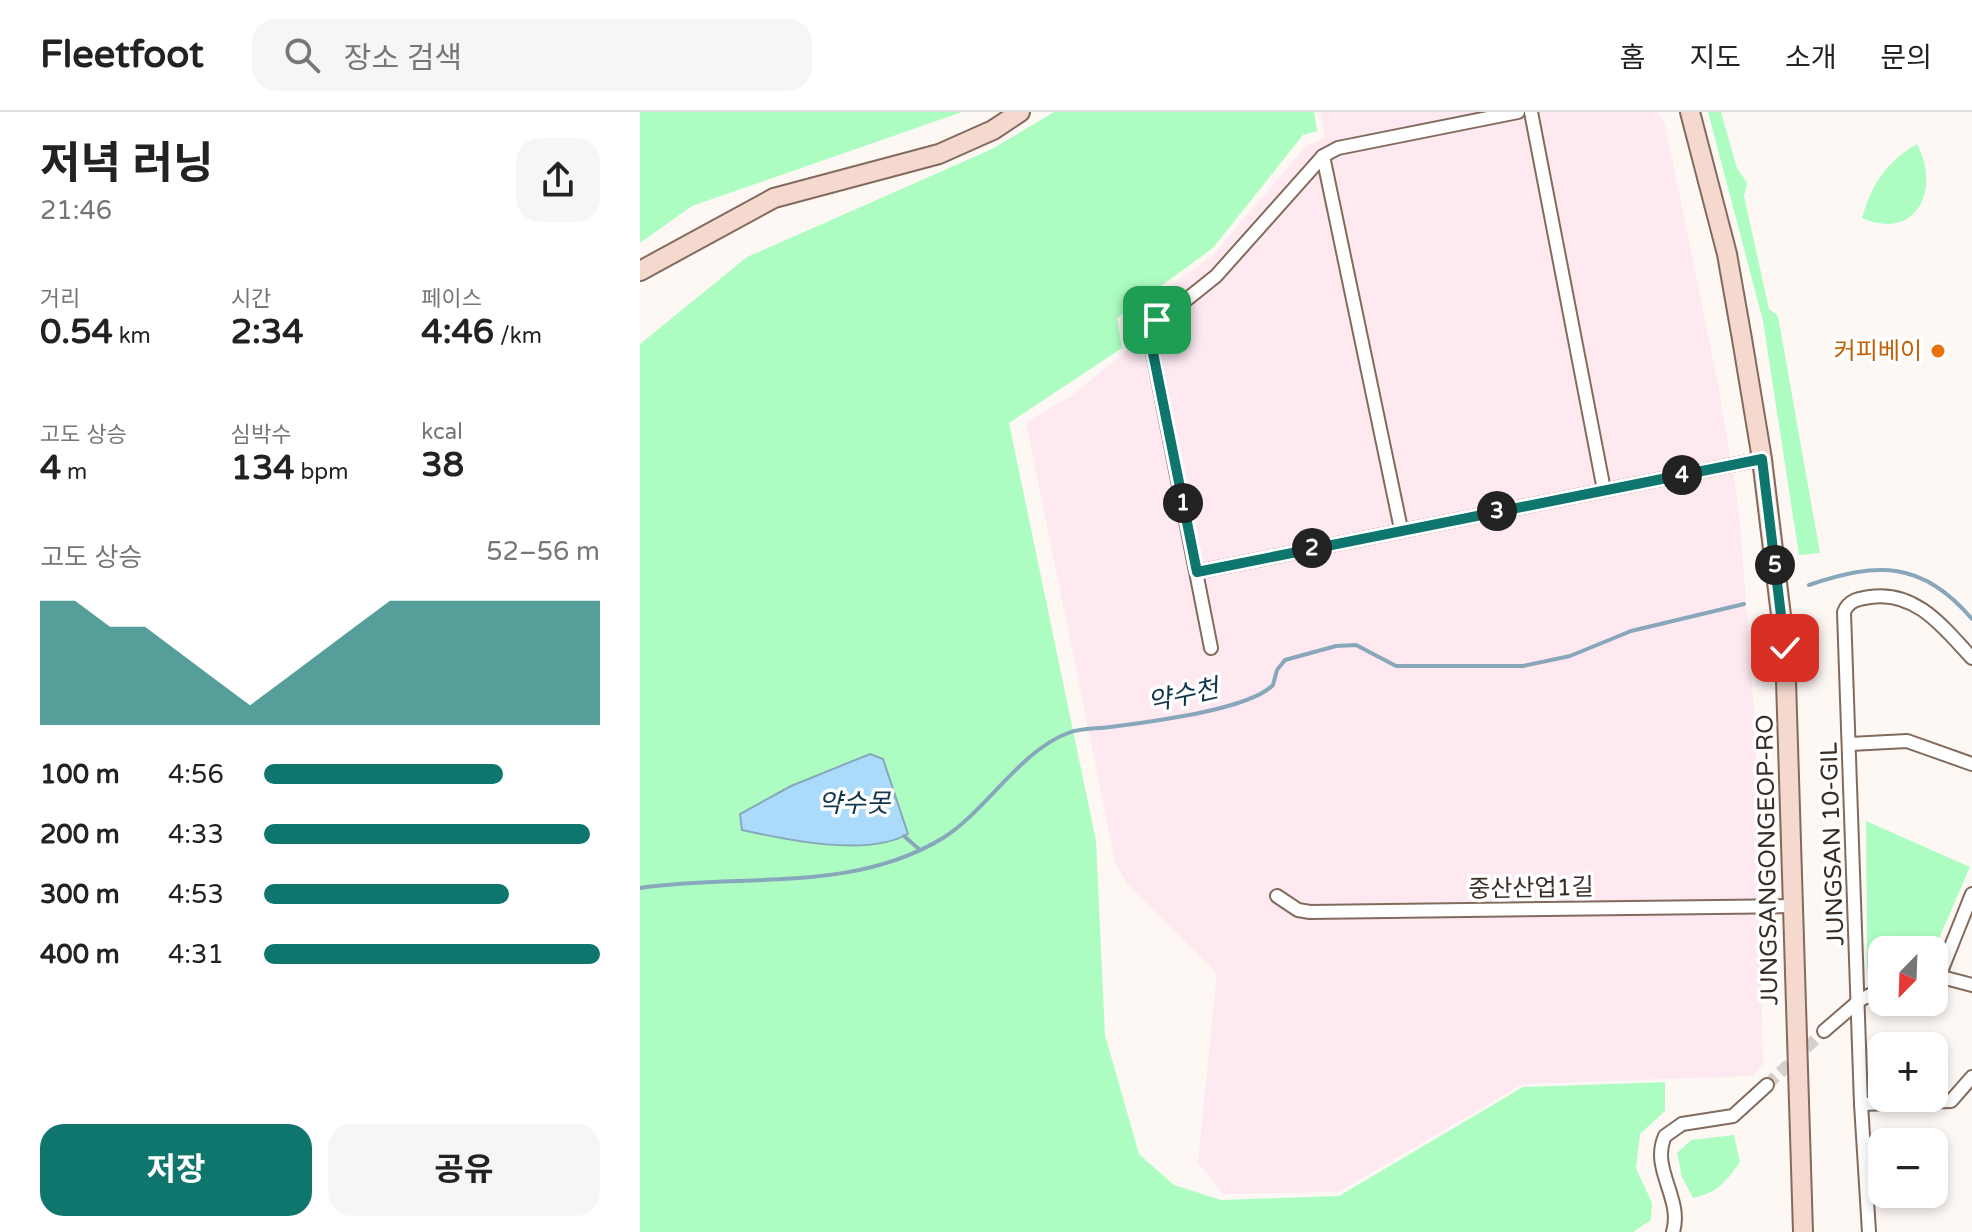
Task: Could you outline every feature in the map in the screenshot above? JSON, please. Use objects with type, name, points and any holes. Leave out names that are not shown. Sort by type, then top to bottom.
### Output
[{"type":"street","points":[[640,271],[774,198],[939,154],[993,130],[1020,112]]},
{"type":"street","points":[[1436,112],[1438,126]]},
{"type":"street","points":[[1211,648],[1150,338],[1151,328],[1224,268],[1323,156],[1338,148],[1518,112]]},
{"type":"street","points":[[1531,112],[1604,490]]},
{"type":"street","name":"JUNGSANGONGEOP-RO","points":[[1690,112],[1727,254],[1762,459],[1785,648],[1803,1232]]},
{"type":"street","points":[[1323,156],[1401,529]]},
{"type":"street","points":[[1197,572],[1762,459]]},
{"type":"street","name":"JUNGSAN 10-GIL","points":[[1869,1232],[1861,1104],[1860,1000],[1844,612],[1847,604],[1878,596],[1916,604],[1930,614],[1972,658]]},
{"type":"street","points":[[1850,744],[1907,741],[1972,764]]},
{"type":"street","points":[[1948,949],[1972,894]]},
{"type":"street","name":"중산산업1길","points":[[1277,896],[1298,910],[1310,912],[1791,906]]},
{"type":"street","points":[[1948,977],[1972,985]]},
{"type":"street","points":[[1824,1031],[1868,996]]},
{"type":"street","points":[[1861,1104],[1951,1101],[1972,1077]]},
{"type":"street","points":[[1673,1232],[1675,1211],[1660,1160],[1665,1136],[1682,1124],[1733,1116],[1767,1085]]},
{"type":"shaded area","points":[[1320,112],[1657,112],[1665,124],[1718,384],[1739,510],[1755,722],[1763,1064],[1752,1076],[1523,1084],[1338,1192],[1223,1194],[1198,1163],[1217,973],[1128,885],[1115,862],[1026,422],[1071,396],[1129,349],[1127,326],[1136,311],[1212,256],[1306,146],[1325,137]]},
{"type":"green space","points":[[640,112],[962,112],[692,206],[640,243]]},
{"type":"green space","points":[[1054,112],[1314,112],[1317,131],[1303,135],[1213,248],[1117,318],[1122,348],[1009,423],[1096,841],[1105,1035],[1139,1154],[1174,1185],[1221,1200],[1339,1196],[1523,1087],[1665,1082],[1665,1111],[1640,1134],[1636,1168],[1652,1203],[1651,1220],[1633,1232],[640,1232],[640,344],[747,257],[992,149]]},
{"type":"green space","points":[[1708,112],[1721,112],[1737,168],[1747,183],[1744,196],[1769,309],[1778,316],[1820,553],[1799,555],[1763,321]]},
{"type":"green space","points":[[1917,144],[1924,161],[1926,178],[1925,193],[1919,206],[1910,217],[1897,223],[1881,224],[1862,218],[1870,195],[1882,175],[1897,158]]},
{"type":"green space","points":[[1866,821],[1970,867],[1940,936],[1868,936],[1867,969]]},
{"type":"green space","points":[[1734,1135],[1740,1162],[1720,1186],[1693,1198],[1682,1177],[1677,1153],[1691,1140]]},
{"type":"water","name":"약수못","points":[[870,754],[883,759],[908,834],[891,841],[849,845],[803,842],[742,830],[740,814],[791,786]]},
{"type":"waterway","points":[[1809,585],[1856,572],[1897,571],[1935,586],[1972,619]]},
{"type":"waterway","name":"약수천","points":[[640,888],[833,874],[908,856],[959,826],[1034,753],[1068,733],[1172,718],[1243,701],[1273,685],[1277,670],[1285,660],[1336,646],[1356,645],[1396,666],[1523,666],[1570,656],[1631,631],[1744,604]]},
{"type":"waterway","points":[[904,836],[920,850]]},
{"type":"tunnel","points":[[1767,1085],[1824,1031]]},
{"type":"place","name":"커피베이","points":[[1938,351]]},
{"type":"route","points":[[1157,320],[1151,328],[1150,338],[1197,572],[1762,459],[1785,648]]}]
